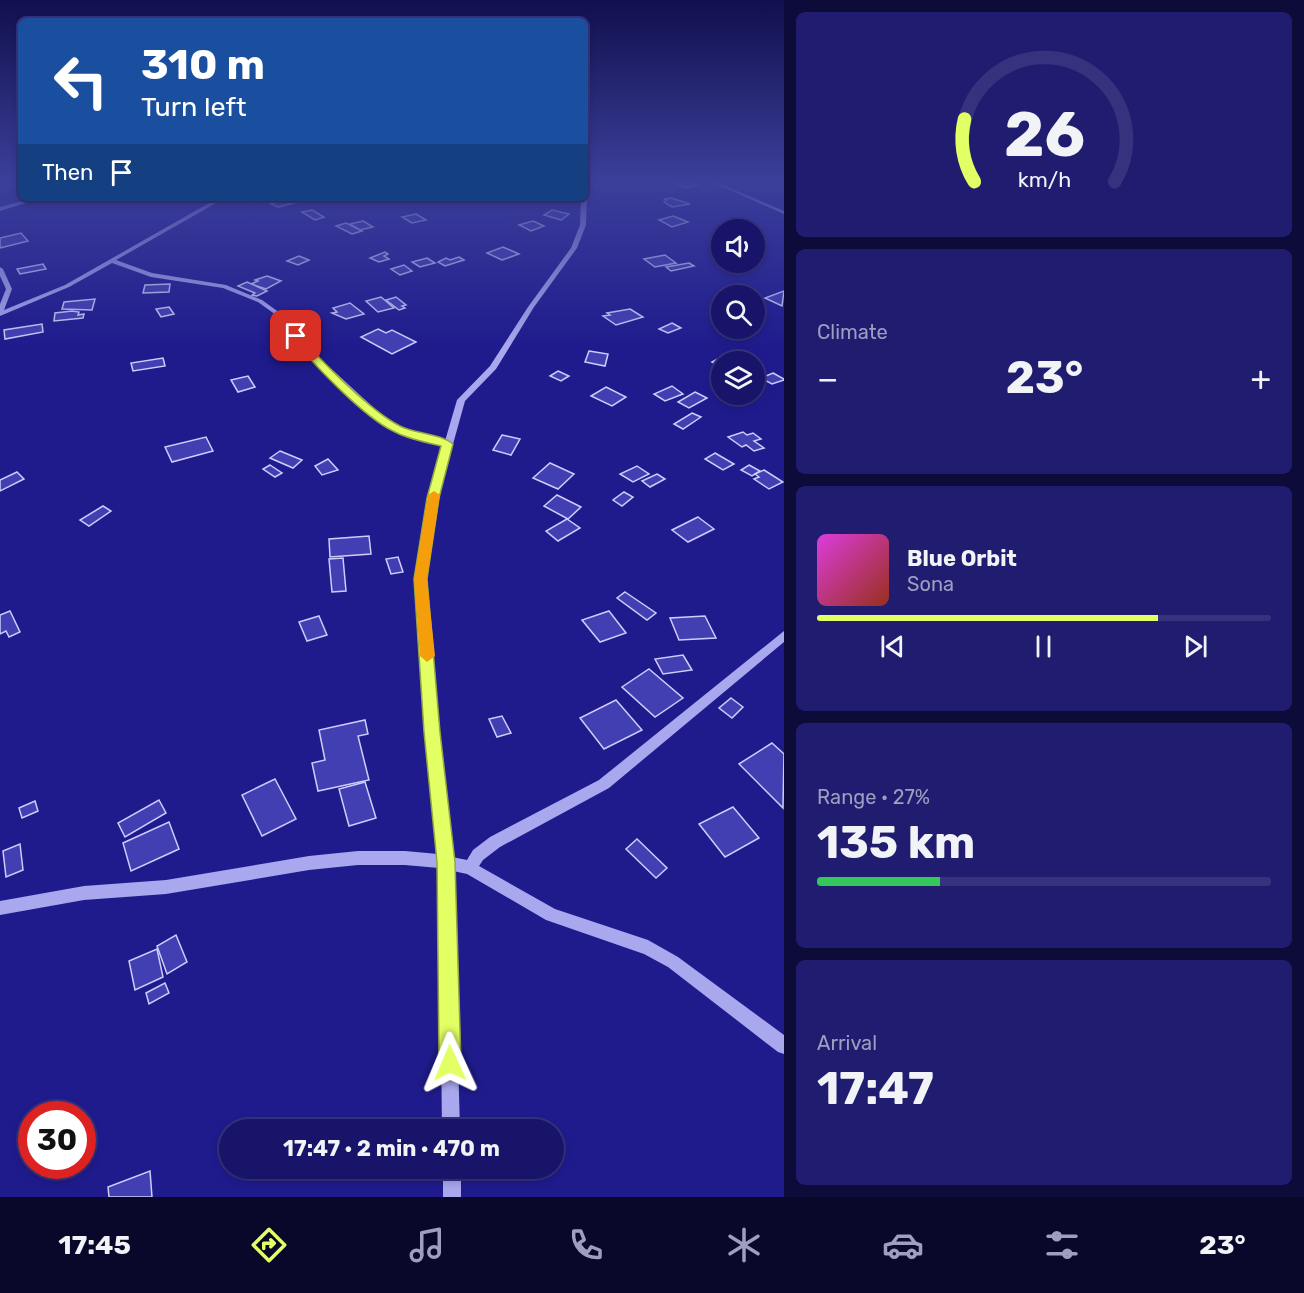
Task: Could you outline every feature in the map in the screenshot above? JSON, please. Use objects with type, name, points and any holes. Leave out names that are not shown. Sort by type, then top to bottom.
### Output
[{"type":"street","points":[[0,313],[67,286],[156,236]]},
{"type":"street","points":[[451,1119],[446,862],[432,732],[420,579],[433,498],[461,400],[493,367],[531,307],[574,248],[579,236]]},
{"type":"street","points":[[112,261],[151,275],[224,286],[260,302],[278,314],[311,355],[384,422],[399,430],[447,444]]},
{"type":"street","points":[[0,269],[9,289],[0,313]]},
{"type":"street","points":[[470,868],[478,855],[495,842],[604,784],[783,635]]},
{"type":"street","points":[[0,909],[23,902],[84,893],[166,887],[309,863],[358,858],[405,858],[446,862],[470,868],[551,915],[628,941],[673,962],[783,1046]]},
{"type":"street","points":[[452,1179],[452,1197]]},
{"type":"building","points":[[24,236],[28,241],[0,248],[0,238]]},
{"type":"building","points":[[503,247],[519,254],[502,260],[487,253]]},
{"type":"building","points":[[385,252],[388,254],[384,256],[389,259],[379,262],[370,258]]},
{"type":"building","points":[[665,255],[676,263],[655,267],[644,259]]},
{"type":"building","points":[[299,256],[309,260],[298,265],[287,261]]},
{"type":"building","points":[[459,257],[464,260],[445,266],[438,262],[446,258],[450,260]]},
{"type":"building","points":[[427,258],[435,263],[420,267],[412,262]]},
{"type":"building","points":[[689,263],[694,266],[671,271],[666,267]]},
{"type":"building","points":[[43,264],[46,269],[20,274],[17,269]]},
{"type":"building","points":[[404,265],[412,271],[400,275],[391,269]]},
{"type":"building","points":[[267,276],[281,281],[266,289],[251,284],[258,281],[255,280]]},
{"type":"building","points":[[247,282],[267,291],[257,296],[238,286]]},
{"type":"building","points":[[170,284],[169,292],[143,293],[145,285]]},
{"type":"building","points":[[784,291],[782,306],[765,298]]},
{"type":"building","points":[[381,297],[394,308],[378,312],[366,301]]},
{"type":"building","points":[[396,297],[406,305],[402,306],[405,308],[399,310],[386,300]]},
{"type":"building","points":[[95,299],[92,310],[62,309],[64,302]]},
{"type":"building","points":[[350,303],[364,314],[346,319],[332,313],[337,312],[333,308]]},
{"type":"building","points":[[169,307],[174,314],[161,317],[156,309]]},
{"type":"building","points":[[630,309],[643,317],[616,325],[603,316],[610,315],[607,313]]},
{"type":"building","points":[[79,312],[78,315],[84,314],[83,318],[54,321],[55,313]]},
{"type":"building","points":[[672,323],[681,328],[668,333],[659,329]]},
{"type":"building","points":[[42,324],[43,332],[5,339],[4,330]]},
{"type":"building","points":[[378,329],[386,333],[392,330],[416,342],[392,354],[361,337]]},
{"type":"building","points":[[589,351],[608,354],[605,366],[585,362]]},
{"type":"building","points":[[163,358],[165,366],[133,371],[131,363]]},
{"type":"building","points":[[558,371],[569,376],[561,381],[550,376]]},
{"type":"building","points":[[773,373],[784,380],[772,384],[765,380],[765,376]]},
{"type":"building","points":[[248,376],[255,387],[238,392],[231,380]]},
{"type":"building","points":[[672,386],[683,394],[665,401],[654,394]]},
{"type":"building","points":[[606,387],[626,397],[612,406],[591,396]]},
{"type":"building","points":[[695,392],[707,398],[689,408],[678,402]]},
{"type":"building","points":[[692,413],[701,417],[683,429],[674,424]]},
{"type":"building","points":[[743,432],[747,435],[753,433],[761,439],[754,441],[764,448],[754,451],[746,445],[742,447],[728,437]]},
{"type":"building","points":[[502,435],[520,439],[511,455],[493,450]]},
{"type":"building","points":[[206,437],[213,451],[172,462],[165,447]]},
{"type":"building","points":[[280,451],[302,460],[293,468],[270,458]]},
{"type":"building","points":[[715,453],[734,464],[723,470],[705,459]]},
{"type":"building","points":[[328,459],[338,470],[322,475],[315,466]]},
{"type":"building","points":[[550,463],[574,474],[558,489],[533,478]]},
{"type":"building","points":[[270,465],[282,473],[275,477],[263,469]]},
{"type":"building","points":[[749,465],[760,471],[752,476],[741,470]]},
{"type":"building","points":[[637,466],[649,474],[633,482],[620,474]]},
{"type":"building","points":[[764,470],[783,482],[769,489],[754,479],[759,477],[755,474]]},
{"type":"building","points":[[17,472],[24,479],[0,491],[0,480]]},
{"type":"building","points":[[657,474],[665,479],[650,487],[642,481]]},
{"type":"building","points":[[624,492],[633,497],[622,506],[613,500]]},
{"type":"building","points":[[557,495],[581,507],[568,519],[544,506]]},
{"type":"building","points":[[103,506],[111,511],[89,526],[80,520]]},
{"type":"building","points":[[698,517],[714,529],[688,542],[672,530]]},
{"type":"building","points":[[567,519],[580,528],[558,541],[546,531]]},
{"type":"building","points":[[369,536],[371,554],[330,557],[329,539]]},
{"type":"building","points":[[398,557],[403,572],[391,574],[386,559]]},
{"type":"building","points":[[343,558],[346,591],[332,592],[329,559]]},
{"type":"building","points":[[625,592],[656,613],[647,620],[617,598]]},
{"type":"building","points":[[10,611],[20,632],[9,637],[6,631],[0,634],[0,615]]},
{"type":"building","points":[[609,611],[626,633],[600,642],[582,620]]},
{"type":"building","points":[[319,616],[327,635],[307,641],[299,622]]},
{"type":"building","points":[[705,616],[716,638],[679,640],[670,618]]},
{"type":"building","points":[[683,655],[692,670],[663,674],[655,659]]},
{"type":"building","points":[[649,669],[683,698],[655,717],[622,687]]},
{"type":"building","points":[[731,698],[743,707],[732,718],[719,708]]},
{"type":"building","points":[[616,700],[642,730],[604,749],[580,718]]},
{"type":"building","points":[[502,716],[511,733],[497,737],[489,719]]},
{"type":"building","points":[[365,720],[368,734],[358,736],[369,780],[318,791],[312,763],[325,760],[319,730]]},
{"type":"building","points":[[772,743],[784,754],[783,808],[739,764]]},
{"type":"building","points":[[275,779],[296,819],[262,836],[242,795]]},
{"type":"building","points":[[365,782],[376,818],[349,826],[339,789]]},
{"type":"building","points":[[159,800],[166,813],[125,837],[118,823]]},
{"type":"building","points":[[35,801],[38,811],[22,818],[19,808]]},
{"type":"building","points":[[733,807],[759,838],[725,857],[699,824]]},
{"type":"building","points":[[169,822],[179,849],[131,871],[123,843]]},
{"type":"building","points":[[637,839],[667,868],[656,878],[626,849]]},
{"type":"building","points":[[20,844],[23,870],[6,877],[3,851]]},
{"type":"building","points":[[176,935],[187,962],[167,974],[157,946]]},
{"type":"building","points":[[157,949],[163,977],[135,990],[129,961]]},
{"type":"building","points":[[165,983],[169,993],[149,1004],[146,993]]},
{"type":"building","points":[[150,1171],[152,1197],[109,1197],[108,1187]]},
{"type":"slow traffic","points":[[427,656],[420,579],[434,495]]},
{"type":"route","points":[[296,336],[311,355],[384,422],[416,436],[447,444],[433,498],[420,579],[432,732],[446,862],[450,1063]]}]
